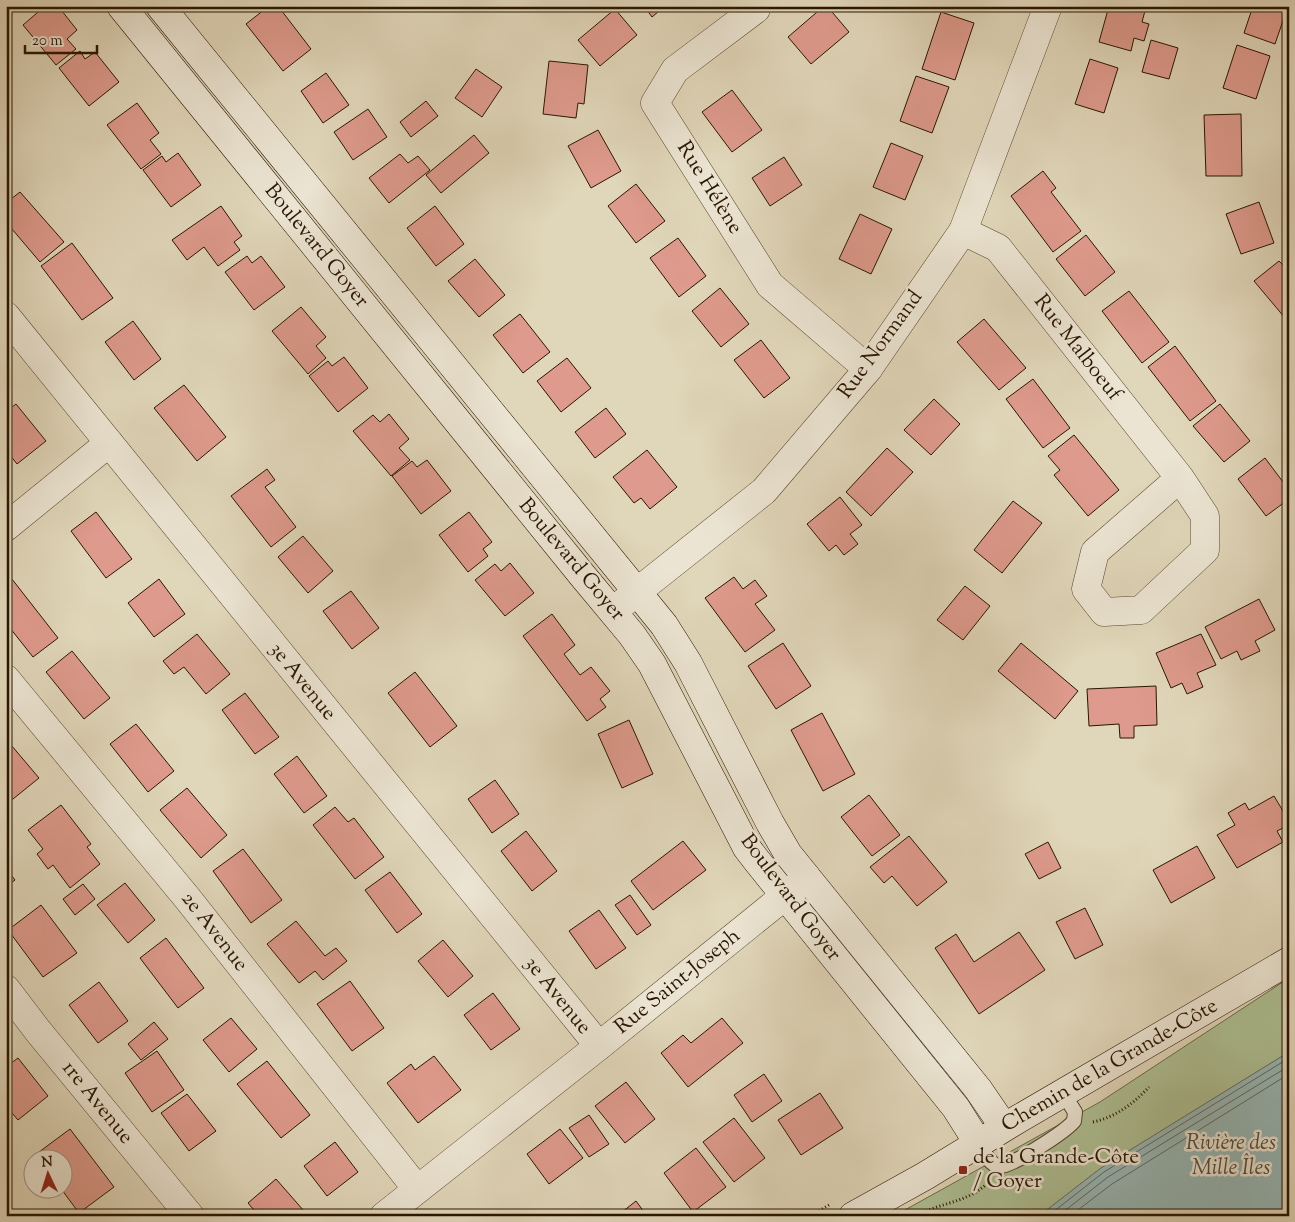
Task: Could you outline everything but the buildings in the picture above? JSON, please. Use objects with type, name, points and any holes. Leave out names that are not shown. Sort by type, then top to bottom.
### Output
[{"type":"street","name":"Boulevard Goyer","points":[[121,6],[632,634],[652,664],[747,848],[956,1108],[978,1143]]},
{"type":"street","name":"Boulevard Goyer","points":[[160,6],[664,625],[681,650],[770,823],[788,854],[978,1089],[1004,1127]]},
{"type":"street","name":"Rue Hélène","points":[[756,6],[756,9],[675,70],[655,103],[770,285],[868,369]]},
{"type":"street","name":"Rue Normand","points":[[613,611],[764,490],[868,369],[963,231],[1048,6]]},
{"type":"street","name":"Rue Malboeuf","points":[[963,231],[998,248],[1180,478],[1205,516],[1205,550],[1141,610],[1104,612],[1086,590],[1095,552],[1180,478]]},
{"type":"street","name":"3e Avenue","points":[[6,316],[599,1046]]},
{"type":"street","points":[[6,527],[109,443]]},
{"type":"street","name":"2e Avenue","points":[[6,679],[188,899],[417,1189]]},
{"type":"street","name":"Rue Saint-Joseph","points":[[384,1216],[807,878]]},
{"type":"street","name":"Chemin de la Grande-Côte","points":[[852,1216],[925,1176],[1004,1127],[1289,961]]},
{"type":"street","name":"1re Avenue","points":[[6,989],[190,1216]]},
{"type":"lane","points":[[978,1143],[991,1162],[1000,1167],[1006,1166],[1065,1130],[1074,1122],[1075,1112],[1063,1093]]},
{"type":"path","points":[[1087,1123],[1118,1113],[1149,1087]]},
{"type":"path","points":[[917,1216],[972,1195],[991,1181]]},
{"type":"path","points":[[927,1211],[928,1216]]},
{"type":"green space","points":[[1289,978],[1289,1052],[1101,1168],[1039,1216],[894,1216],[1100,1102]]},
{"type":"water","name":"Rivière des Mille Îles","points":[[1289,1052],[1289,1216],[1039,1216],[1101,1168]]},
{"type":"place","name":"de la Grande-Côte / Goyer","points":[[963,1170]]}]
